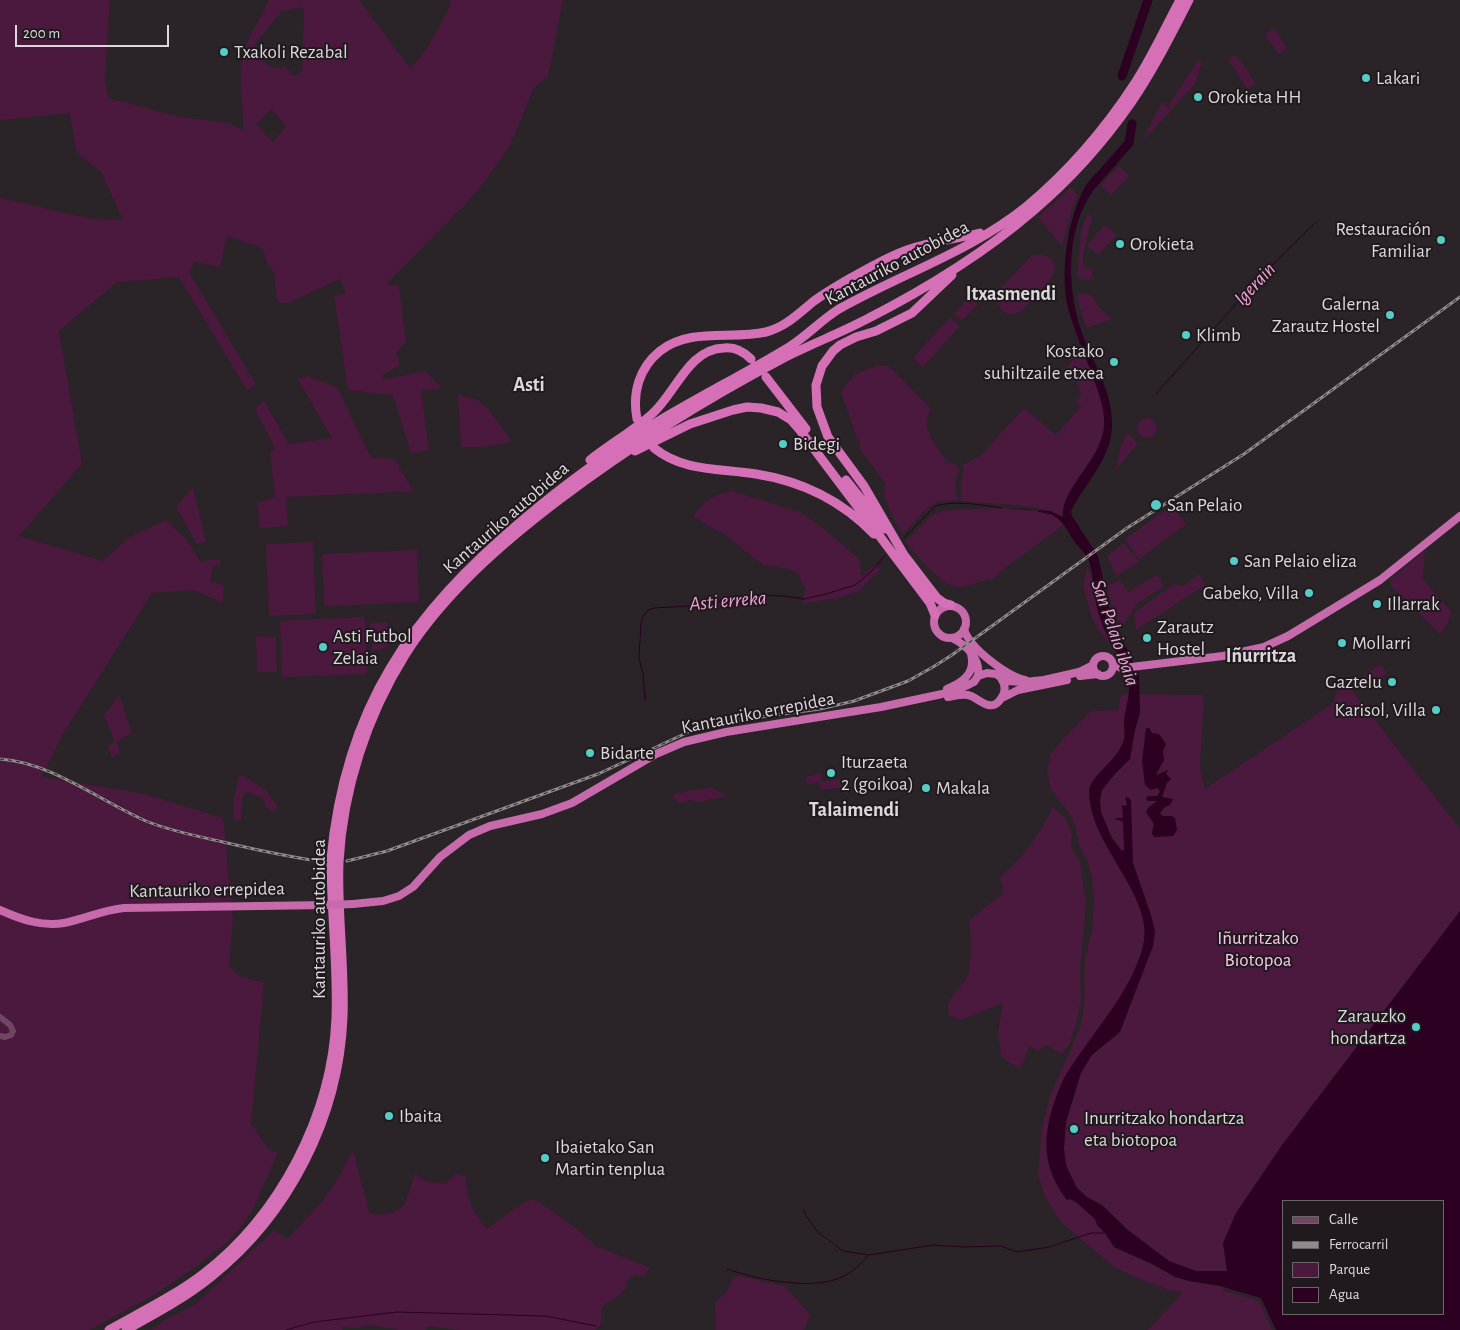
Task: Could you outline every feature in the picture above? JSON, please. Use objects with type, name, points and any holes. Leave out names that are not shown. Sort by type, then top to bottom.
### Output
[{"type":"highway","name":"Kantauriko autobidea","points":[[126,1330],[185,1296],[209,1279],[246,1246],[266,1223],[285,1196],[304,1162],[320,1127],[336,1076],[341,1037],[343,992],[340,860],[354,758],[370,704],[387,672],[410,636],[434,605],[461,576],[538,507],[624,444],[660,420],[791,345],[836,311],[995,230],[1026,206],[1051,184],[1097,134],[1136,82],[1180,0]]},
{"type":"highway","name":"Kantauriko autobidea","points":[[109,1330],[181,1289],[204,1273],[240,1240],[260,1218],[278,1192],[295,1164],[313,1125],[328,1074],[336,1019],[331,859],[344,780],[394,673],[421,632],[466,580],[530,523],[574,480],[604,467],[668,425],[726,391],[784,359],[868,318],[964,264],[1031,213],[1074,173],[1131,103],[1150,73],[1189,0]]},
{"type":"highway","points":[[637,419],[635,401],[639,380],[650,360],[666,347],[683,340],[705,336],[751,334],[769,331],[789,322],[826,292],[871,266],[906,250],[995,230]]},
{"type":"highway","points":[[904,554],[864,486],[828,437],[817,407],[816,385],[822,366],[840,345],[882,328],[912,313],[964,264]]},
{"type":"highway","points":[[574,480],[652,415],[692,364],[703,353],[728,347],[740,351],[751,359]]},
{"type":"highway","points":[[766,377],[937,598],[944,603],[958,607],[963,612],[966,622],[966,633],[971,645],[998,676],[1005,688],[1002,698]]},
{"type":"highway","points":[[604,467],[676,431],[714,415],[748,407],[778,412],[791,420],[930,603],[935,615],[936,631],[943,637],[952,638],[961,643],[977,662],[976,679],[972,690],[975,698]]},
{"type":"highway","points":[[654,448],[683,464],[770,477],[810,489],[829,498],[852,514],[891,551]]},
{"type":"highway","points":[[1236,653],[1263,644],[1293,629],[1365,586],[1460,510]]},
{"type":"highway","points":[[881,707],[932,701],[967,694],[981,703],[991,705],[1018,690],[1089,674],[1102,676],[1124,670],[1264,647],[1288,636],[1380,580],[1460,516]]},
{"type":"highway","points":[[935,615],[941,608],[951,605]]},
{"type":"highway","points":[[952,638],[966,633]]},
{"type":"highway","points":[[966,633],[980,651],[1006,672],[1017,678],[1032,681]]},
{"type":"highway","points":[[927,697],[949,688],[967,677],[972,669],[971,654]]},
{"type":"highway","points":[[1098,674],[1094,671],[1093,665],[1096,659],[1101,656],[1107,657],[1124,670]]},
{"type":"highway","points":[[1108,674],[1112,670],[1113,663]]},
{"type":"highway","points":[[881,707],[954,691],[987,673],[1015,682],[1032,681],[1079,672],[1093,665]]},
{"type":"highway","name":"Kantauriko errepidea","points":[[0,910],[24,919],[48,924],[82,919],[104,911],[124,908],[326,905],[383,901],[399,896],[414,887],[440,857],[469,835],[490,826],[542,814],[572,803],[656,754],[679,744],[726,732],[881,707]]},
{"type":"street","points":[[0,1017],[10,1025],[13,1031],[11,1035],[0,1036]]},
{"type":"green space","points":[[0,0],[110,0],[105,78],[108,98],[180,117],[228,123],[243,130],[241,65],[248,41],[269,0],[359,0],[410,68],[421,56],[434,36],[451,0],[563,0],[548,77],[534,87],[510,146],[471,198],[386,284],[399,286],[406,342],[396,353],[400,365],[383,375],[381,380],[425,371],[442,388],[421,391],[429,450],[411,453],[393,395],[348,390],[334,296],[346,293],[340,279],[288,303],[282,303],[277,301],[274,272],[268,265],[262,248],[227,236],[220,267],[195,262],[189,272],[256,384],[247,390],[179,277],[117,282],[59,331],[82,464],[19,536],[103,561],[128,538],[166,520],[186,539],[200,561],[220,559],[220,567],[217,565],[212,567],[210,582],[224,585],[223,603],[193,590],[152,593],[63,734],[42,777],[145,794],[223,818],[233,920],[229,966],[239,976],[264,983],[251,1124],[270,1151],[278,1152],[253,1209],[240,1228],[227,1242],[197,1266],[154,1295],[90,1330],[0,1330],[0,198],[93,219],[123,220],[101,172],[76,152],[70,113],[0,120]],"holes":[[[301,7],[304,9],[302,71],[298,75],[292,76],[285,67],[274,68],[266,64],[253,47],[281,12]],[[271,109],[286,126],[273,142],[256,124]]]},
{"type":"green space","points":[[1274,28],[1287,48],[1279,54],[1265,35]]},
{"type":"green space","points":[[1236,55],[1256,83],[1248,89],[1228,60]]},
{"type":"green space","points":[[1199,59],[1202,63],[1194,85],[1171,110],[1168,106]]},
{"type":"green space","points":[[1162,102],[1171,111],[1144,139],[1145,135]]},
{"type":"green space","points":[[1119,166],[1129,176],[1111,195],[1101,186]]},
{"type":"green space","points":[[1071,187],[1078,195],[1062,246],[1038,217]]},
{"type":"green space","points":[[1088,212],[1092,218],[1083,253],[1083,268],[1091,269],[1093,275],[1089,281],[1077,277],[1081,232]]},
{"type":"green space","points":[[1105,225],[1117,235],[1098,255],[1087,245]]},
{"type":"green space","points":[[1042,254],[1050,258],[1054,263],[1055,269],[1050,280],[1021,311],[1013,314],[1005,313],[999,306],[998,291],[1032,255]]},
{"type":"green space","points":[[1077,293],[1092,295],[1098,306],[1112,319],[1086,328]]},
{"type":"green space","points":[[970,296],[978,304],[962,321],[954,314]]},
{"type":"green space","points":[[950,317],[960,326],[923,367],[913,358]]},
{"type":"green space","points":[[1081,344],[1100,393],[1103,406],[1104,431],[1098,450],[1068,498],[1062,517],[1041,509],[961,501],[961,477],[964,471],[962,465],[980,456],[1024,408],[1056,435],[1081,407],[1076,401],[1081,395],[1076,380],[1065,369],[1072,361],[1068,357]]},
{"type":"green space","points":[[876,366],[889,366],[930,408],[926,424],[932,440],[947,462],[958,465],[959,473],[956,476],[955,491],[959,500],[936,502],[927,508],[903,534],[884,497],[885,483],[862,452],[841,392],[854,375]]},
{"type":"green space","points":[[307,376],[337,387],[371,458],[395,459],[413,491],[286,497],[288,526],[260,528],[257,503],[275,497],[270,453],[275,448],[255,409],[264,401],[289,444],[332,438],[297,378]]},
{"type":"green space","points":[[458,394],[477,400],[487,408],[510,438],[508,443],[481,447],[461,447]]},
{"type":"green space","points":[[1147,418],[1154,421],[1157,428],[1154,435],[1147,438],[1140,435],[1137,428],[1140,421]]},
{"type":"green space","points":[[1128,432],[1138,444],[1116,471],[1121,445]]},
{"type":"green space","points":[[193,487],[206,542],[197,544],[176,507]]},
{"type":"green space","points":[[732,491],[800,512],[823,528],[860,560],[861,574],[863,575],[875,565],[880,569],[859,591],[838,598],[803,603],[805,588],[797,572],[763,565],[723,533],[693,516],[710,499]]},
{"type":"green space","points":[[1172,506],[1186,524],[1139,559],[1125,539]]},
{"type":"green space","points":[[1002,508],[1046,512],[1065,524],[1005,568],[992,580],[988,579],[962,587],[951,586],[944,582],[922,562],[905,542],[933,514],[947,510]]},
{"type":"green space","points":[[313,542],[316,614],[269,616],[266,544]]},
{"type":"green space","points":[[1124,543],[1139,562],[1116,576],[1107,556]]},
{"type":"green space","points":[[417,550],[419,602],[324,606],[322,554]]},
{"type":"green space","points":[[1425,550],[1423,579],[1451,612],[1447,625],[1440,634],[1391,586],[1391,579]]},
{"type":"green space","points":[[1087,567],[1091,576],[1099,615],[1110,644],[1096,627],[1091,614],[1083,586]]},
{"type":"green space","points":[[1200,574],[1205,585],[1136,630],[1134,613],[1174,584],[1183,586]]},
{"type":"green space","points":[[1157,575],[1164,586],[1137,604],[1121,628],[1109,597],[1107,586],[1120,580],[1128,592]]},
{"type":"green space","name":"Asti Futbol Zelaia","points":[[365,617],[367,674],[282,677],[280,621]]},
{"type":"green space","points":[[387,622],[387,648],[372,651],[370,623]]},
{"type":"green space","points":[[256,636],[276,637],[277,672],[257,672]]},
{"type":"green space","points":[[1380,664],[1387,673],[1365,690],[1358,681]]},
{"type":"green space","name":"Iñurritzako Biotopoa","points":[[1343,679],[1460,829],[1460,954],[1286,1200],[1282,1200],[1282,1205],[1222,1290],[1259,1301],[1272,1330],[1148,1330],[1183,1292],[1168,1290],[1113,1266],[1061,1222],[1046,1199],[1038,1175],[1042,1128],[1050,1096],[1080,1028],[1084,1007],[1085,958],[1092,930],[1094,898],[1092,877],[1087,860],[1079,844],[1075,826],[1070,814],[1051,789],[1047,771],[1050,755],[1091,711],[1118,710],[1121,694],[1204,695],[1200,767],[1205,789],[1332,704]]},
{"type":"green space","points":[[119,695],[132,733],[117,741],[120,753],[112,757],[107,746],[115,742],[104,715]]},
{"type":"green space","points":[[821,773],[823,781],[820,782],[841,779],[842,788],[820,789],[819,782],[807,785],[806,777]]},
{"type":"green space","points":[[242,775],[267,791],[278,808],[272,812],[266,807],[263,798],[247,792],[242,798],[241,820],[234,820],[234,798],[239,776]]},
{"type":"green space","points":[[711,787],[727,796],[699,802],[689,800],[679,803],[674,799],[673,794]]},
{"type":"green space","points":[[1053,807],[1065,818],[1072,835],[1071,847],[1080,861],[1086,905],[1080,969],[1081,998],[1077,1021],[1070,1043],[1062,1054],[1046,1045],[1038,1051],[1030,1046],[1020,1069],[1001,1057],[998,1032],[1003,1003],[961,1020],[950,1016],[948,1005],[968,975],[970,920],[1004,892],[1000,877],[1030,845]]},
{"type":"green space","points":[[353,1150],[369,1212],[373,1214],[388,1214],[402,1207],[405,1204],[415,1173],[424,1181],[444,1184],[456,1174],[466,1176],[467,1192],[471,1205],[487,1229],[512,1210],[531,1199],[539,1202],[572,1225],[596,1246],[650,1268],[644,1276],[634,1275],[626,1282],[627,1287],[620,1294],[602,1307],[601,1324],[596,1330],[459,1330],[429,1326],[425,1330],[400,1330],[369,1325],[355,1328],[343,1327],[342,1330],[152,1330],[164,1320],[196,1304],[274,1230],[287,1239],[319,1205],[336,1182]]},
{"type":"green space","points":[[739,1276],[784,1286],[809,1313],[804,1330],[716,1330],[715,1302],[727,1292],[734,1277]]},
{"type":"water","name":"Zarauzko hondartza","points":[[1096,173],[1102,179],[1090,195],[1081,213],[1075,233],[1071,274],[1076,314],[1109,400],[1112,423],[1108,447],[1103,458],[1071,511],[1072,516],[1098,556],[1111,616],[1139,674],[1140,713],[1130,759],[1102,790],[1100,801],[1101,812],[1112,838],[1122,851],[1124,850],[1123,822],[1114,818],[1123,818],[1122,805],[1126,806],[1127,804],[1125,798],[1128,797],[1131,800],[1133,863],[1155,931],[1153,946],[1120,1032],[1092,1055],[1081,1073],[1066,1122],[1064,1149],[1066,1165],[1077,1188],[1087,1197],[1102,1205],[1128,1230],[1169,1261],[1196,1271],[1227,1271],[1223,1243],[1236,1213],[1282,1145],[1460,911],[1460,1330],[1276,1330],[1261,1298],[1220,1286],[1175,1277],[1154,1265],[1114,1247],[1097,1225],[1095,1219],[1077,1203],[1070,1199],[1067,1200],[1053,1177],[1047,1153],[1047,1141],[1050,1116],[1060,1086],[1123,992],[1132,975],[1144,941],[1144,924],[1132,890],[1094,820],[1089,796],[1093,780],[1117,753],[1124,740],[1124,720],[1129,692],[1128,675],[1102,623],[1088,558],[1074,541],[1066,527],[1057,518],[1036,510],[1050,511],[1063,517],[1064,505],[1069,494],[1092,458],[1103,432],[1104,417],[1101,403],[1070,315],[1065,287],[1066,255],[1071,223],[1082,192]]},
{"type":"water","points":[[1146,728],[1149,728],[1152,733],[1159,734],[1166,744],[1163,751],[1164,760],[1156,775],[1168,770],[1166,774],[1171,779],[1167,783],[1162,797],[1173,799],[1170,805],[1165,807],[1160,813],[1163,816],[1175,818],[1177,830],[1173,836],[1154,837],[1152,833],[1154,824],[1146,812],[1157,801],[1148,801],[1146,799],[1148,796],[1157,796],[1160,792],[1158,788],[1151,790],[1145,785],[1142,761]]},
{"type":"waterway","points":[[1122,76],[1148,0]]},
{"type":"waterway","name":"San Pelaio ibaia","points":[[1092,185],[1129,143],[1132,124]]},
{"type":"waterway","name":"Igerain","points":[[1156,394],[1259,278],[1316,222]]},
{"type":"waterway","name":"Asti erreka","points":[[904,538],[935,506],[960,503],[1002,508]]},
{"type":"waterway","name":"Asti erreka","points":[[1038,511],[1051,514]]},
{"type":"waterway","name":"Asti erreka","points":[[645,700],[643,674],[639,658],[641,623],[643,616],[648,610],[760,595],[804,599],[826,594],[855,585],[872,571],[885,555]]},
{"type":"waterway","points":[[804,1210],[805,1215],[819,1233],[843,1251],[869,1255],[933,1245],[965,1247],[1001,1246],[1017,1252],[1049,1247],[1091,1233],[1105,1233]]},
{"type":"waterway","points":[[727,1269],[780,1282],[822,1283],[848,1274],[868,1256]]},
{"type":"waterway","points":[[286,1330],[314,1322],[397,1312],[545,1316],[596,1326]]},
{"type":"railway","points":[[347,861],[387,851],[598,774],[695,729],[723,722],[820,709],[854,701],[908,681],[952,655],[1127,528],[1244,454],[1460,297]]},
{"type":"railway","points":[[0,759],[38,767],[146,821],[164,828],[262,851],[327,862]]},
{"type":"place","name":"Txakoli Rezabal","points":[[224,52]]},
{"type":"place","name":"Lakari","points":[[1366,78]]},
{"type":"place","name":"Orokieta HH","points":[[1198,97]]},
{"type":"place","name":"Restauración Familiar","points":[[1441,240]]},
{"type":"place","name":"Orokieta","points":[[1120,244]]},
{"type":"place","name":"Galerna Zarautz Hostel","points":[[1390,315]]},
{"type":"place","name":"Klimb","points":[[1186,335]]},
{"type":"place","name":"Kostako suhiltzaile etxea","points":[[1114,362]]},
{"type":"place","name":"Bidegi","points":[[783,444]]},
{"type":"place","name":"San Pelaio","points":[[1156,505]]},
{"type":"place","name":"San Pelaio eliza","points":[[1234,561]]},
{"type":"place","name":"Gabeko, Villa","points":[[1309,593]]},
{"type":"place","name":"Illarrak","points":[[1377,604]]},
{"type":"place","name":"Zarautz Hostel","points":[[1147,638]]},
{"type":"place","name":"Mollarri","points":[[1342,643]]},
{"type":"place","name":"Asti Futbol Zelaia","points":[[323,647]]},
{"type":"place","name":"Gaztelu","points":[[1392,682]]},
{"type":"place","name":"Karisol, Villa","points":[[1436,710]]},
{"type":"place","name":"Bidarte","points":[[590,753]]},
{"type":"place","name":"Iturzaeta 2 (goikoa)","points":[[831,773]]},
{"type":"place","name":"Makala","points":[[926,788]]},
{"type":"place","name":"Zarauzko hondartza","points":[[1416,1027]]},
{"type":"place","name":"Ibaita","points":[[389,1116]]},
{"type":"place","name":"Inurritzako hondartza eta biotopoa","points":[[1074,1129]]},
{"type":"place","name":"Ibaietako San Martin tenplua","points":[[545,1158]]},
{"type":"district","name":"Itxasmendi","points":[[1011,294]]},
{"type":"district","name":"Asti","points":[[529,385]]},
{"type":"district","name":"Iñurritza","points":[[1261,656]]},
{"type":"district","name":"Talaimendi","points":[[854,810]]}]
